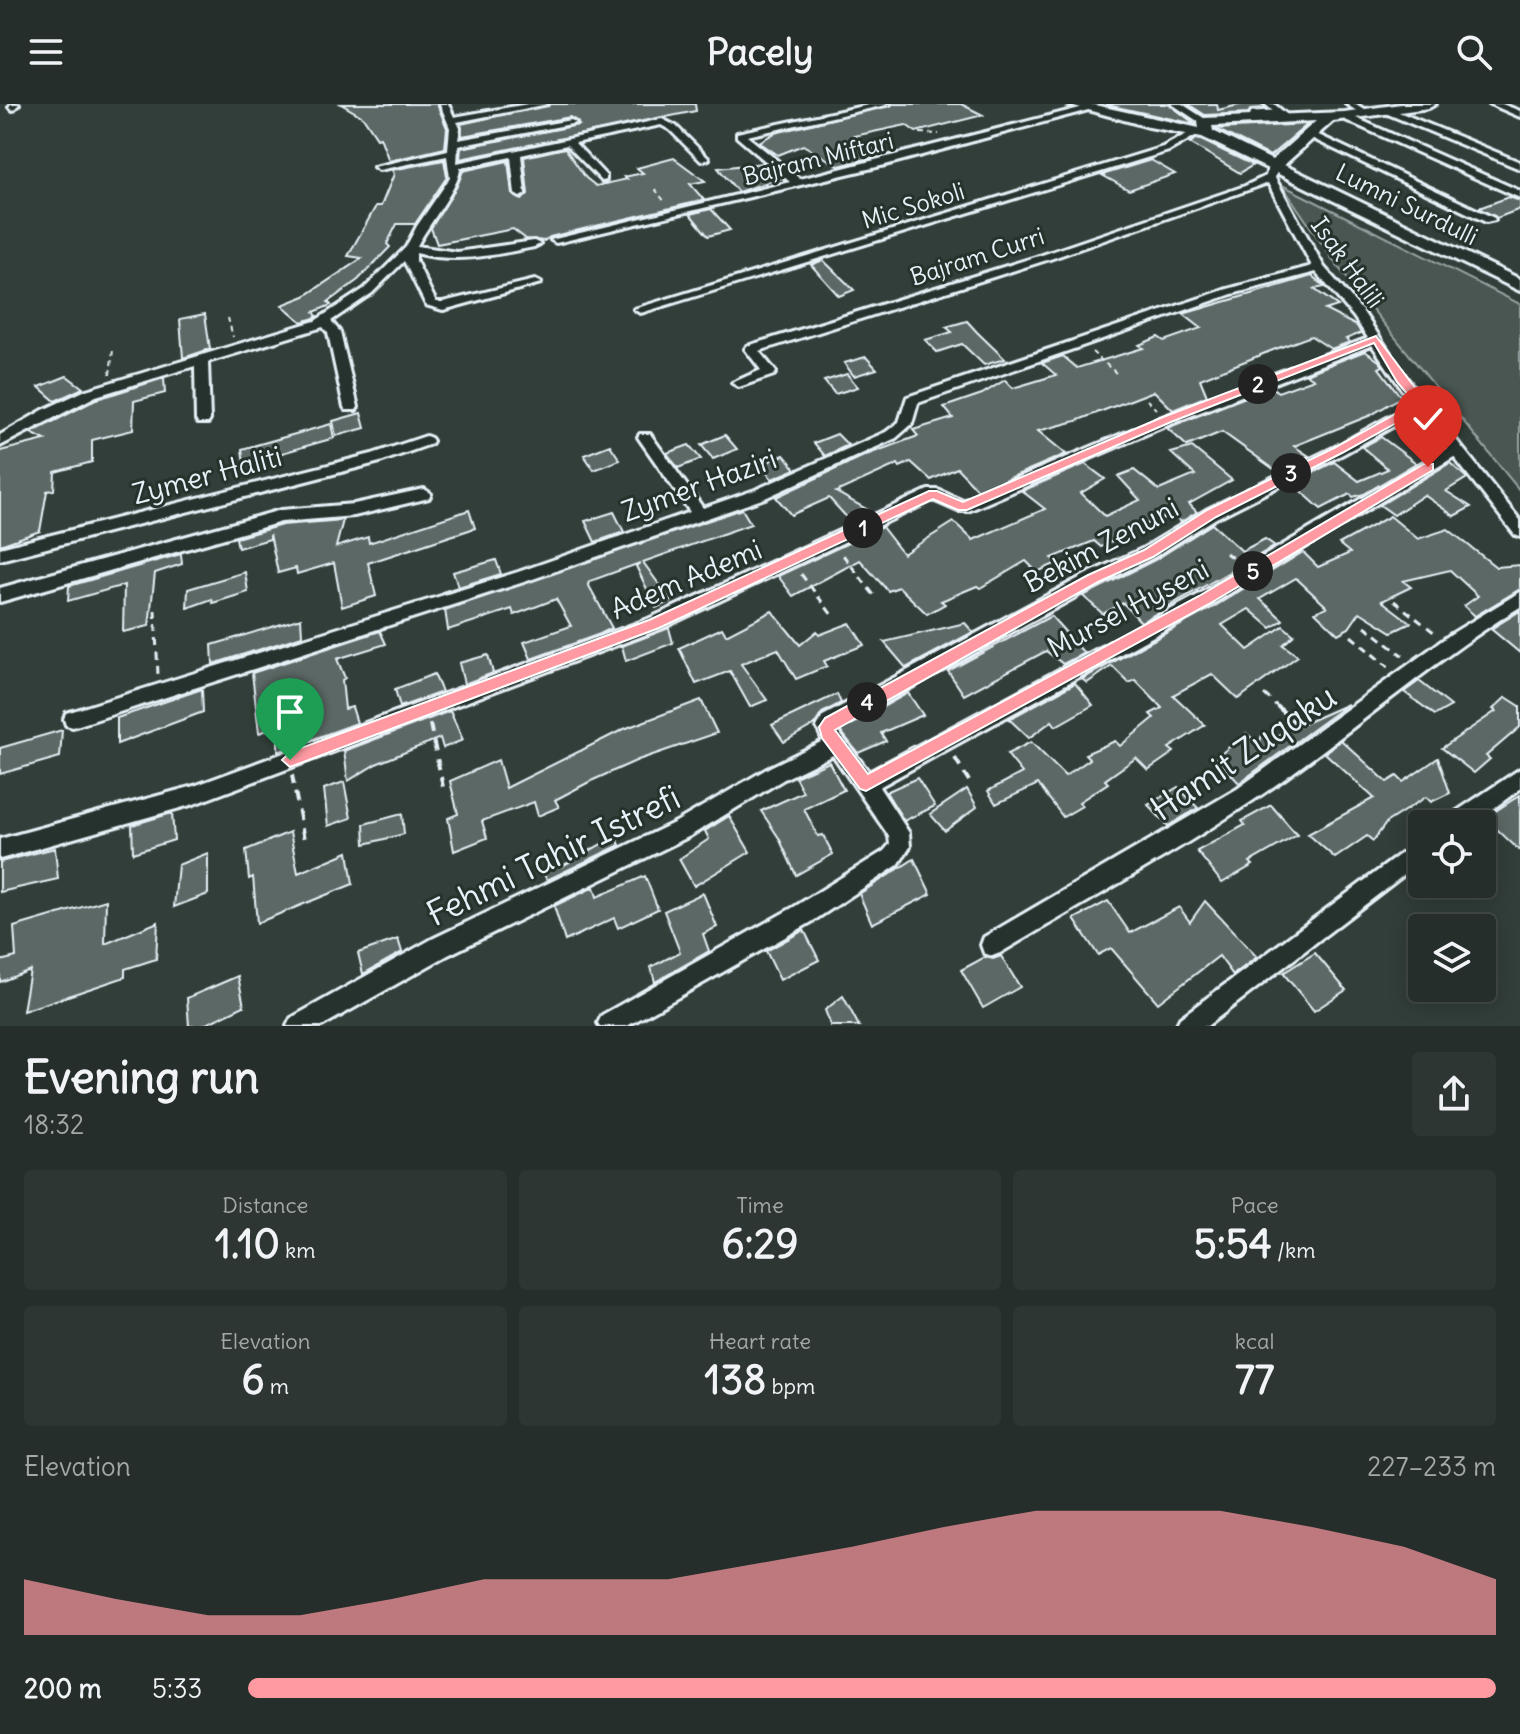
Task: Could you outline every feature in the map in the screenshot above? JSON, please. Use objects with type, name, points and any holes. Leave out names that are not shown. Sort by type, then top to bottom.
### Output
[{"type":"street","points":[[0,441],[61,407],[108,387],[324,321],[368,291],[411,248],[455,178],[455,166],[451,161],[455,128],[444,104]]},
{"type":"street","points":[[451,120],[544,104]]},
{"type":"street","points":[[798,183],[740,135],[886,104]]},
{"type":"street","points":[[1176,104],[1202,129]]},
{"type":"street","points":[[1269,104],[1310,130],[1490,220]]},
{"type":"street","points":[[1081,106],[1202,129],[1252,119],[1366,113],[1429,104]]},
{"type":"street","points":[[1494,104],[1520,114]]},
{"type":"street","name":"Bajram Miftari","points":[[556,240],[798,183],[1081,106]]},
{"type":"street","points":[[1386,110],[1520,166]]},
{"type":"street","points":[[1272,172],[1310,130],[1341,112]]},
{"type":"street","points":[[1341,112],[1520,195]]},
{"type":"street","points":[[455,166],[662,122],[673,128],[704,159]]},
{"type":"street","points":[[379,167],[571,123]]},
{"type":"street","name":"Lumni Surdulli","points":[[1202,129],[1272,172],[1520,286]]},
{"type":"street","name":"Mic Sokoli","points":[[640,309],[702,293],[1166,149],[1202,129]]},
{"type":"street","points":[[570,143],[602,178]]},
{"type":"street","points":[[516,154],[520,194]]},
{"type":"street","name":"Isak Halili","points":[[1272,172],[1319,268],[1376,339],[1401,380],[1520,531]]},
{"type":"street","name":"Bajram Curri","points":[[739,383],[769,372],[751,349],[1057,254],[1235,193],[1272,172]]},
{"type":"street","points":[[411,248],[433,256],[465,256],[534,244]]},
{"type":"street","points":[[411,248],[410,261],[432,305],[443,306],[535,283]]},
{"type":"street","name":"Zymer Haziri","points":[[73,719],[521,577],[760,494],[878,442],[905,424],[912,400],[1228,292],[1319,268]]},
{"type":"street","points":[[324,321],[334,332],[351,407]]},
{"type":"street","name":"Adem Ademi","points":[[0,849],[194,795],[290,760],[654,624],[933,494],[963,507],[1180,415],[1376,339]]},
{"type":"street","points":[[201,359],[203,420]]},
{"type":"street","name":"Bekim Zenuni","points":[[837,744],[826,727],[830,722],[1093,579],[1148,553],[1211,514],[1338,451],[1422,404]]},
{"type":"street","points":[[645,437],[699,514]]},
{"type":"street","name":"Zymer Haliti","points":[[0,554],[375,458],[426,441]]},
{"type":"street","name":"Mursel Hyseni","points":[[866,784],[1204,600],[1455,450]]},
{"type":"street","points":[[0,595],[281,516],[354,510],[424,494]]},
{"type":"street","name":"Hamit Zuqaku","points":[[992,945],[1229,806],[1318,744],[1475,624],[1520,599]]},
{"type":"street","points":[[610,1023],[802,915],[891,858],[900,847],[899,833],[837,744]]},
{"type":"street","name":"Fehmi Tahir Istrefi","points":[[299,1026],[440,947],[683,829],[777,773],[837,744]]},
{"type":"street","points":[[1475,810],[1520,778]]},
{"type":"street","points":[[1188,1026],[1408,859]]},
{"type":"path","points":[[228,318],[236,349]]},
{"type":"path","points":[[1080,341],[1116,373]]},
{"type":"path","points":[[108,387],[113,350]]},
{"type":"path","points":[[833,542],[877,599]]},
{"type":"path","points":[[792,561],[832,615]]},
{"type":"path","points":[[1394,601],[1449,645]]},
{"type":"path","points":[[155,610],[159,693]]},
{"type":"path","points":[[1365,626],[1411,674]]},
{"type":"path","points":[[1351,636],[1411,674]]},
{"type":"path","points":[[1264,694],[1318,744]]},
{"type":"path","points":[[427,709],[443,787]]},
{"type":"path","points":[[945,741],[969,781]]},
{"type":"path","points":[[290,760],[305,845]]},
{"type":"shaded area","points":[[1282,185],[1520,304],[1520,491],[1337,266]]},
{"type":"building","points":[[341,104],[437,104],[447,128],[445,148],[389,161],[380,137],[377,138],[363,117]]},
{"type":"building","points":[[551,104],[695,104],[696,111],[460,159],[461,148],[579,125],[570,117],[462,136],[461,124]]},
{"type":"building","points":[[893,104],[961,104],[983,115],[916,132],[906,125],[854,136],[881,155],[839,166],[803,145],[778,155],[759,142],[775,133]]},
{"type":"building","points":[[1169,104],[1195,124],[1107,105]]},
{"type":"building","points":[[1188,104],[1217,104],[1218,110],[1243,104],[1262,104],[1265,108],[1251,109],[1248,113],[1205,115]]},
{"type":"building","points":[[1308,124],[1270,156],[1216,129]]},
{"type":"building","points":[[1196,139],[1253,165],[1240,173],[1190,143]]},
{"type":"building","points":[[565,148],[586,178],[596,186],[627,179],[624,177],[643,173],[637,168],[674,158],[705,181],[690,184],[704,200],[544,241],[526,239],[513,229],[437,244],[431,228],[463,171],[508,161],[512,194],[522,200],[528,194],[524,157]]},
{"type":"building","points":[[444,160],[447,177],[415,224],[397,224],[387,244],[390,247],[358,280],[328,302],[331,305],[314,312],[317,316],[314,318],[302,322],[282,305],[305,296],[362,258],[348,256],[376,206],[381,206],[394,174],[392,170]]},
{"type":"building","points":[[1151,160],[1175,174],[1129,190],[1102,175]]},
{"type":"building","points":[[763,163],[781,178],[738,192],[718,168]]},
{"type":"building","points":[[1509,197],[1520,201],[1520,209],[1497,218],[1479,208]]},
{"type":"building","points":[[711,209],[730,230],[708,236],[690,214]]},
{"type":"building","points":[[823,260],[854,290],[839,296],[811,265]]},
{"type":"building","points":[[1312,276],[1325,287],[1314,289],[1338,306],[1325,310],[1357,326],[1361,333],[1346,339],[1350,342],[1331,349],[1311,336],[1273,350],[1200,379],[1207,396],[1173,410],[1154,391],[1076,421],[1038,431],[1066,454],[979,491],[957,468],[931,480],[911,462],[900,467],[898,464],[836,492],[870,514],[851,522],[829,498],[791,515],[776,497],[866,455],[918,436],[913,430],[953,418],[944,407],[982,394],[1005,380],[1013,388],[1056,375],[1042,363],[1063,356],[1077,368],[1143,348],[1139,345],[1158,337],[1164,341],[1201,328],[1183,314]]},
{"type":"building","points":[[205,314],[210,349],[183,358],[180,319]]},
{"type":"building","points":[[967,321],[1005,359],[984,365],[962,344],[937,352],[925,340],[952,332],[946,327]]},
{"type":"building","points":[[1365,351],[1383,366],[1379,368],[1401,397],[1371,415],[1294,446],[1309,456],[1278,472],[1222,432],[1187,446],[1167,428],[1271,387],[1278,392],[1314,379],[1306,374]]},
{"type":"building","points":[[866,357],[877,369],[854,376],[844,363]]},
{"type":"building","points":[[847,374],[858,387],[835,394],[824,381]]},
{"type":"building","points":[[67,376],[83,388],[55,401],[39,387]]},
{"type":"building","points":[[164,378],[165,393],[134,401],[133,430],[92,440],[92,462],[55,472],[54,490],[47,491],[40,531],[0,545],[0,451],[45,440],[31,433],[97,399]]},
{"type":"building","points":[[361,413],[365,428],[336,436],[333,421]]},
{"type":"building","points":[[331,424],[334,438],[244,464],[242,449]]},
{"type":"building","points":[[837,434],[848,445],[825,456],[814,443]]},
{"type":"building","points":[[725,435],[737,449],[713,459],[701,445]]},
{"type":"building","points":[[1381,437],[1416,463],[1364,494],[1353,497],[1350,494],[1321,509],[1292,483],[1334,462],[1359,481],[1388,469],[1362,447]]},
{"type":"building","points":[[610,445],[620,460],[594,470],[584,455]]},
{"type":"building","points":[[689,445],[701,459],[678,468],[667,453]]},
{"type":"building","points":[[1192,447],[1232,480],[1189,504],[1197,512],[1181,522],[1173,515],[1114,535],[1119,538],[1101,547],[1094,541],[1052,558],[1057,563],[1037,572],[1026,561],[980,588],[977,586],[941,601],[945,604],[927,614],[899,587],[888,591],[860,560],[793,596],[778,576],[882,527],[903,554],[954,522],[973,540],[1045,509],[1022,491],[1085,464],[1105,479],[1081,493],[1105,516],[1140,500],[1118,476],[1134,470],[1159,490],[1195,475],[1171,453]]},
{"type":"building","points":[[784,455],[796,469],[772,479],[760,465]]},
{"type":"building","points":[[1450,463],[1467,478],[1446,491],[1471,507],[1454,516],[1424,495],[1394,515],[1380,505]]},
{"type":"building","points":[[742,509],[751,524],[643,562],[671,601],[656,608],[636,566],[640,563],[590,581],[588,584],[612,628],[600,634],[531,659],[524,642],[571,626],[556,599],[514,615],[512,609],[448,630],[445,610]]},
{"type":"building","points":[[469,510],[475,528],[368,563],[376,596],[342,607],[334,563],[297,574],[296,568],[278,573],[270,534],[270,539],[238,548],[236,538],[282,525],[343,520],[336,547],[368,537],[369,543]]},
{"type":"building","points":[[614,512],[624,532],[595,542],[585,521]]},
{"type":"building","points":[[1390,516],[1418,539],[1448,529],[1496,567],[1520,565],[1520,589],[1475,616],[1464,606],[1478,596],[1450,570],[1403,581],[1411,587],[1382,601],[1411,623],[1392,632],[1360,612],[1349,628],[1338,634],[1315,612],[1327,607],[1296,578],[1260,599],[1283,620],[1271,628],[1249,609],[1222,625],[1248,650],[1283,626],[1294,635],[1283,645],[1298,656],[1238,699],[1212,674],[1173,695],[1205,725],[1169,748],[1174,752],[1148,770],[1136,758],[1105,780],[1108,783],[1079,802],[1082,806],[1063,817],[1038,784],[996,804],[988,791],[1022,773],[1007,754],[1031,742],[1065,776],[1090,759],[1085,754],[1115,741],[1120,746],[1154,718],[1150,714],[1162,708],[1135,680],[1129,683],[1112,666],[1087,683],[1082,679],[1212,608],[1303,552],[1318,567],[1350,553],[1339,544]]},
{"type":"building","points":[[1212,524],[1242,551],[1265,539],[1275,546],[1141,622],[1123,603],[1103,614],[1083,596],[1155,560]]},
{"type":"building","points":[[181,554],[182,564],[155,573],[149,626],[123,632],[124,585],[68,601],[69,586]]},
{"type":"building","points":[[496,560],[501,574],[442,592],[458,587],[453,572]]},
{"type":"building","points":[[245,572],[248,592],[187,608],[188,589]]},
{"type":"building","points":[[772,611],[800,645],[817,631],[819,635],[850,623],[864,645],[824,661],[827,666],[796,679],[778,649],[741,664],[767,700],[750,707],[730,671],[696,684],[679,648],[722,628],[726,635]]},
{"type":"building","points":[[1520,611],[1520,653],[1491,629]]},
{"type":"building","points":[[1051,616],[1084,653],[1063,664],[1046,651],[964,695],[948,671]]},
{"type":"building","points":[[301,618],[302,636],[213,664],[212,645]]},
{"type":"building","points":[[965,623],[973,632],[906,668],[884,642]]},
{"type":"building","points":[[669,628],[673,643],[626,661],[622,646]]},
{"type":"building","points":[[380,631],[386,644],[337,659],[345,678],[342,680],[345,709],[352,707],[357,723],[278,752],[278,726],[259,733],[252,673]]},
{"type":"building","points":[[488,655],[493,673],[464,684],[459,663]]},
{"type":"building","points":[[434,674],[442,692],[400,707],[395,689]]},
{"type":"building","points":[[1419,681],[1451,706],[1435,715],[1404,692]]},
{"type":"building","points":[[1075,683],[1093,705],[1056,726],[1052,721],[1029,738],[1009,719]]},
{"type":"building","points":[[202,689],[203,712],[117,744],[117,718]]},
{"type":"building","points":[[908,693],[923,715],[881,733],[886,741],[858,753],[840,730],[880,711]]},
{"type":"building","points":[[837,694],[841,703],[822,713],[815,724],[784,742],[772,725]]},
{"type":"building","points":[[1506,697],[1520,706],[1520,727],[1486,756],[1490,759],[1474,773],[1442,748],[1496,711],[1493,709]]},
{"type":"building","points":[[701,700],[717,733],[638,760],[591,781],[555,800],[559,807],[538,816],[534,802],[482,821],[487,838],[454,851],[448,818],[458,814],[450,781],[498,760],[506,788],[624,729]]},
{"type":"building","points":[[1348,704],[1239,783],[1216,758],[1246,733],[1259,744],[1262,735],[1267,740]]},
{"type":"building","points":[[450,711],[463,740],[443,748],[440,738],[376,764],[348,781],[344,751]]},
{"type":"building","points":[[62,730],[60,757],[0,774],[0,748]]},
{"type":"building","points":[[1341,740],[1387,782],[1397,776],[1403,782],[1438,758],[1450,793],[1431,802],[1426,797],[1387,822],[1373,841],[1367,836],[1335,858],[1308,834],[1374,798],[1325,753]]},
{"type":"building","points":[[829,762],[844,790],[804,809],[818,836],[823,835],[833,854],[796,875],[779,838],[761,811],[803,792],[795,777]]},
{"type":"building","points":[[917,778],[935,806],[904,821],[886,792]]},
{"type":"building","points":[[344,782],[351,818],[328,826],[324,789]]},
{"type":"building","points":[[1178,787],[1198,808],[1168,826],[1148,805]]},
{"type":"building","points":[[967,789],[977,807],[945,831],[930,814]]},
{"type":"building","points":[[1520,795],[1520,851],[1496,828],[1496,811]]},
{"type":"building","points":[[1271,805],[1297,835],[1250,862],[1253,865],[1222,883],[1197,851],[1245,825],[1242,821]]},
{"type":"building","points":[[172,813],[174,840],[133,853],[132,825]]},
{"type":"building","points":[[402,814],[404,834],[365,844],[364,824]]},
{"type":"building","points":[[729,816],[750,852],[694,886],[679,859],[709,839],[705,831]]},
{"type":"building","points":[[290,832],[298,873],[348,852],[353,884],[257,923],[253,877],[249,879],[246,850]]},
{"type":"building","points":[[616,836],[620,845],[547,880],[542,871],[560,861],[562,866]]},
{"type":"building","points":[[55,848],[58,879],[0,892],[0,862]]},
{"type":"building","points":[[208,853],[208,894],[174,907],[178,865]]},
{"type":"building","points":[[914,859],[931,894],[872,924],[859,894]]},
{"type":"building","points":[[645,876],[658,909],[618,928],[614,918],[565,941],[554,906],[594,887],[597,897]]},
{"type":"building","points":[[703,893],[717,927],[703,934],[709,951],[655,982],[651,967],[680,952],[664,911]]},
{"type":"building","points":[[106,900],[105,944],[158,922],[156,959],[125,969],[125,977],[23,1011],[30,970],[0,982],[0,961],[16,957],[14,927]]},
{"type":"building","points":[[1108,901],[1130,933],[1179,907],[1190,922],[1205,901],[1257,957],[1233,975],[1219,956],[1158,1003],[1111,948],[1098,955],[1074,919]]},
{"type":"building","points":[[804,930],[819,960],[780,980],[766,951]]},
{"type":"building","points":[[398,939],[402,952],[363,974],[358,953]]},
{"type":"building","points":[[1315,953],[1346,990],[1314,1011],[1283,973]]},
{"type":"building","points":[[1001,956],[1020,987],[983,1008],[961,970],[985,957],[993,959]]},
{"type":"building","points":[[238,976],[244,1006],[202,1026],[189,1026],[187,998]]},
{"type":"building","points":[[843,996],[859,1026],[831,1026],[825,1010]]},
{"type":"route","points":[[290,760],[654,624],[933,494],[963,507],[1167,420],[1376,339],[1401,380],[1422,404],[1338,451],[1211,514],[1148,553],[1093,579],[830,722],[826,727],[828,733],[866,784],[1107,650],[1204,600],[1428,467]]}]
